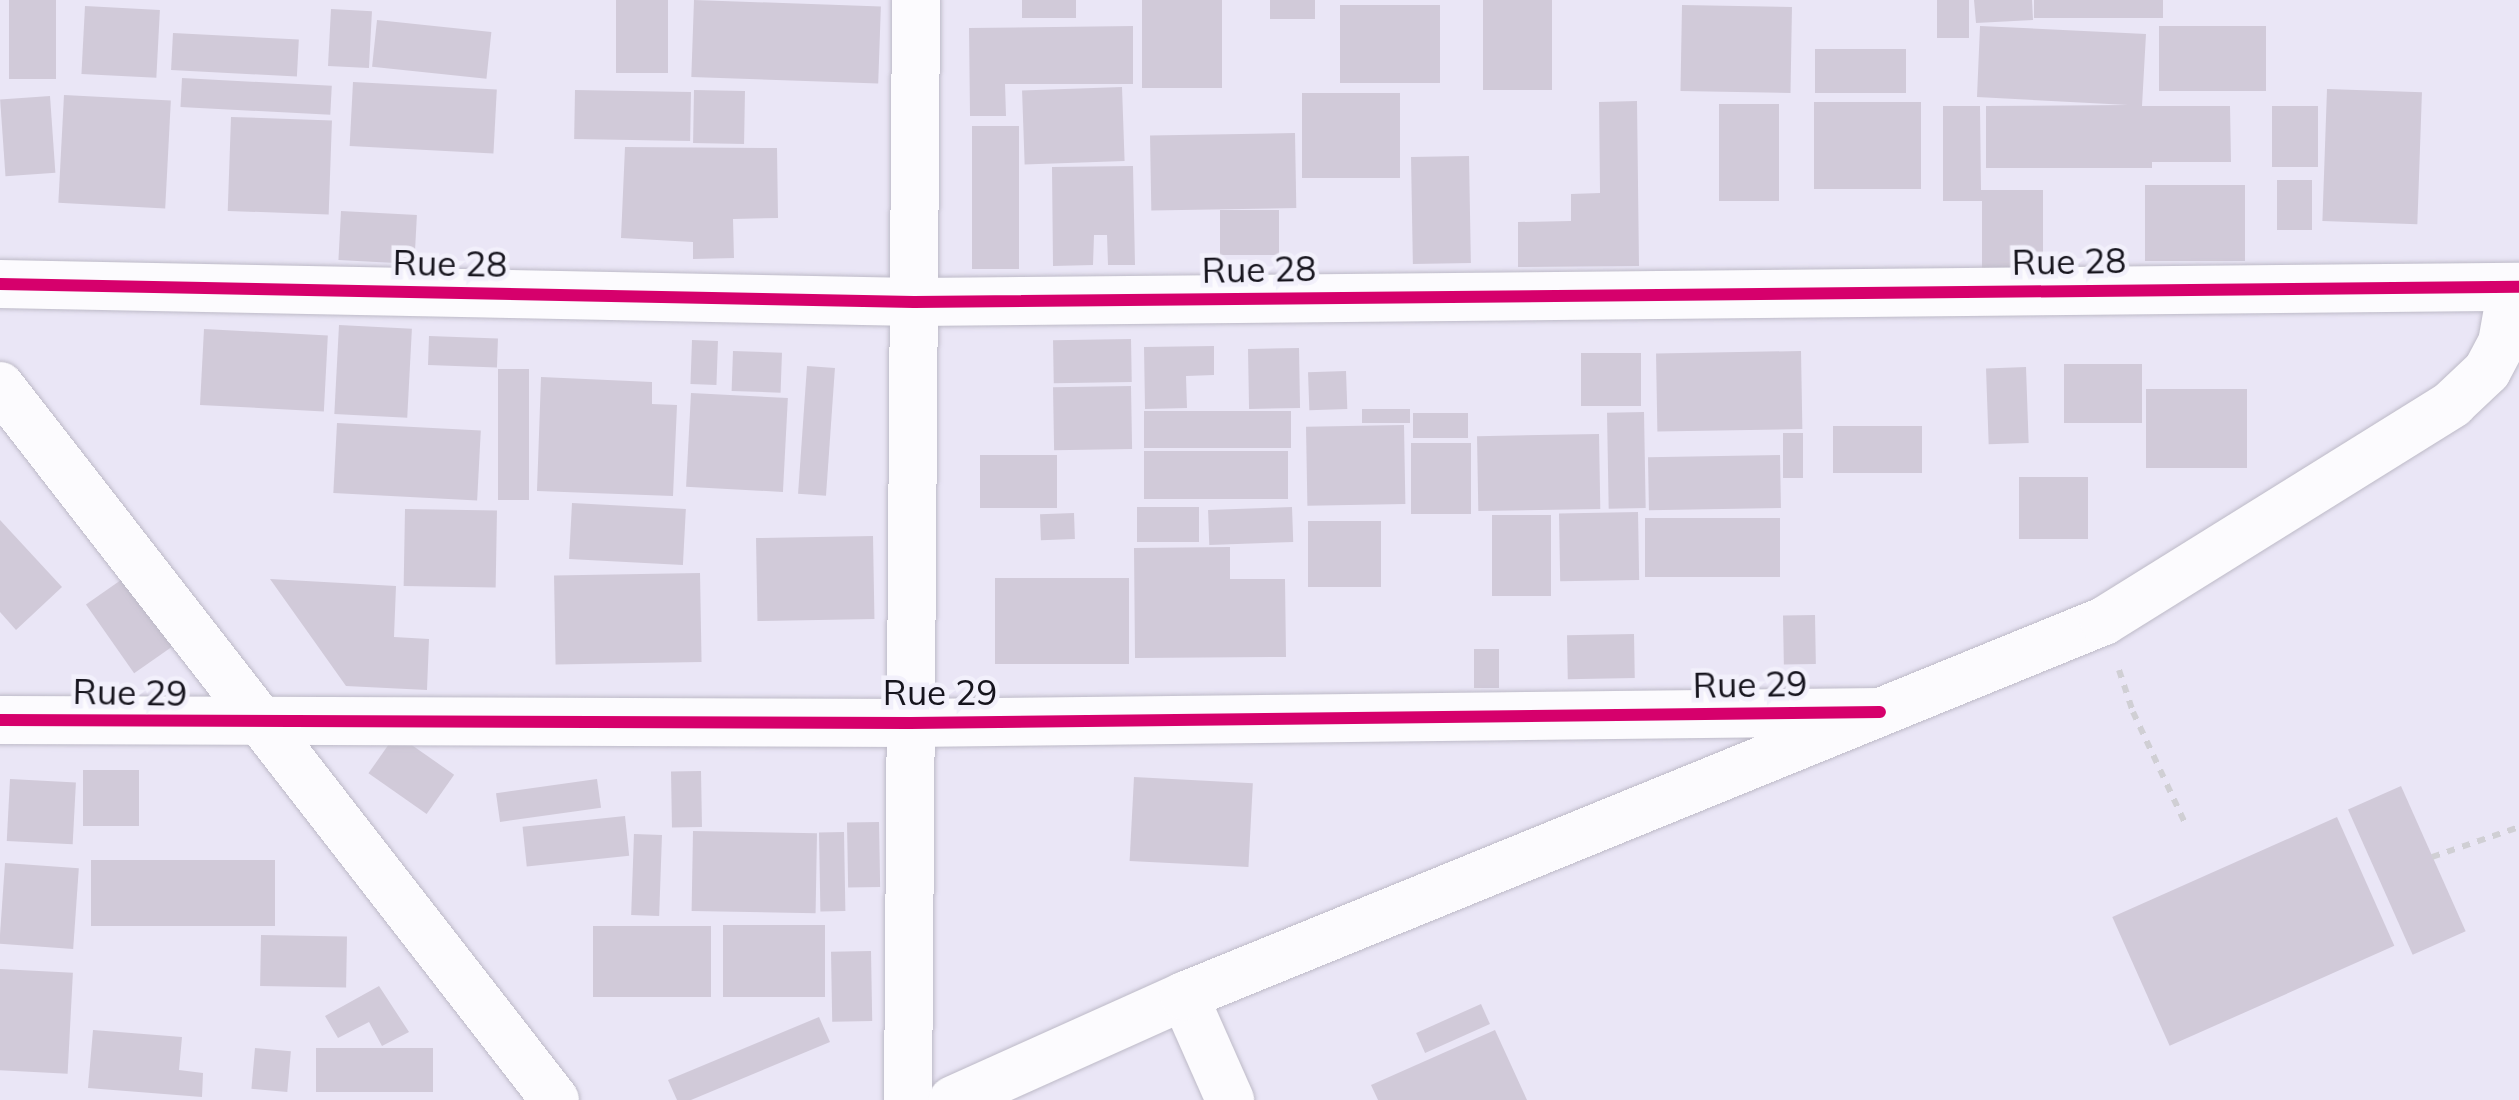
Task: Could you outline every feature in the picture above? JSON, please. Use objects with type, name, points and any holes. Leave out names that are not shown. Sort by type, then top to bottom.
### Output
[{"type":"street","points":[[908,1100],[916,0]]},
{"type":"street","name":"Rue 28","points":[[0,284],[914,302],[2515,287]]},
{"type":"street","points":[[953,1100],[1184,996],[2104,621],[2452,404],[2487,372],[2502,343],[2515,287]]},
{"type":"street","points":[[0,386],[262,723],[537,1097]]},
{"type":"street","name":"Rue 29","points":[[0,720],[910,723],[1880,712]]},
{"type":"street","points":[[1184,996],[1230,1100]]},
{"type":"path","points":[[2104,621],[2133,712],[2186,825]]},
{"type":"path","points":[[2432,857],[2519,827]]},
{"type":"building","points":[[9,0],[56,0],[56,79],[9,79]]},
{"type":"building","points":[[616,0],[668,0],[668,73],[616,73]]},
{"type":"building","points":[[694,0],[881,7],[878,83],[691,77]]},
{"type":"building","points":[[1022,0],[1076,0],[1076,18],[1022,18]]},
{"type":"building","points":[[1142,0],[1222,0],[1222,88],[1142,88]]},
{"type":"building","points":[[1270,0],[1315,0],[1315,19],[1270,19]]},
{"type":"building","points":[[1483,0],[1552,0],[1552,90],[1483,90]]},
{"type":"building","points":[[1937,0],[1969,0],[1969,38],[1937,38]]},
{"type":"building","points":[[1974,0],[2032,0],[2033,20],[1976,23]]},
{"type":"building","points":[[2034,0],[2163,0],[2163,18],[2034,18]]},
{"type":"building","points":[[1340,5],[1440,5],[1440,83],[1340,83]]},
{"type":"building","points":[[1682,5],[1792,7],[1790,93],[1680,91]]},
{"type":"building","points":[[85,6],[160,10],[156,78],[81,74]]},
{"type":"building","points":[[331,9],[372,11],[369,68],[328,66]]},
{"type":"building","points":[[377,20],[491,32],[486,79],[372,67]]},
{"type":"building","points":[[1133,26],[1133,84],[1005,84],[1006,116],[970,116],[969,28]]},
{"type":"building","points":[[1980,26],[2146,34],[2142,106],[2230,106],[2231,162],[2152,162],[2152,168],[1986,168],[1986,106],[2128,105],[1977,97]]},
{"type":"building","points":[[2159,26],[2266,26],[2266,91],[2159,91]]},
{"type":"building","points":[[173,33],[299,40],[297,77],[171,70]]},
{"type":"building","points":[[1815,49],[1906,49],[1906,93],[1815,93]]},
{"type":"building","points":[[182,78],[332,86],[330,115],[180,107]]},
{"type":"building","points":[[353,82],[497,90],[493,153],[350,146]]},
{"type":"building","points":[[1122,87],[1125,161],[1025,164],[1022,90]]},
{"type":"building","points":[[2327,89],[2422,92],[2417,224],[2322,221]]},
{"type":"building","points":[[575,90],[691,92],[690,141],[574,139]]},
{"type":"building","points":[[694,90],[745,91],[744,144],[693,143]]},
{"type":"building","points":[[1302,93],[1400,93],[1400,178],[1302,178]]},
{"type":"building","points":[[64,95],[171,101],[165,208],[58,203]]},
{"type":"building","points":[[50,96],[55,173],[5,176],[0,99]]},
{"type":"building","points":[[1637,101],[1639,266],[1518,267],[1518,222],[1571,221],[1571,194],[1600,193],[1599,102]]},
{"type":"building","points":[[1814,102],[1921,102],[1921,189],[1814,189]]},
{"type":"building","points":[[1719,104],[1779,104],[1779,201],[1719,201]]},
{"type":"building","points":[[1943,106],[1980,106],[1981,190],[2043,190],[2043,269],[1982,269],[1982,201],[1943,201]]},
{"type":"building","points":[[2272,106],[2318,106],[2318,167],[2272,167]]},
{"type":"building","points":[[231,117],[332,121],[329,214],[228,211]]},
{"type":"building","points":[[972,126],[1019,126],[1019,269],[972,269]]},
{"type":"building","points":[[1295,133],[1296,208],[1151,211],[1150,136]]},
{"type":"building","points":[[625,147],[777,148],[778,218],[733,219],[734,258],[693,259],[693,242],[621,238]]},
{"type":"building","points":[[1469,156],[1471,263],[1413,264],[1411,157]]},
{"type":"building","points":[[1133,166],[1135,265],[1108,265],[1107,235],[1094,235],[1093,265],[1053,266],[1052,167]]},
{"type":"building","points":[[2277,180],[2312,180],[2312,230],[2277,230]]},
{"type":"building","points":[[2145,185],[2245,185],[2245,261],[2145,261]]},
{"type":"building","points":[[1220,210],[1279,210],[1279,255],[1220,255]]},
{"type":"building","points":[[341,211],[417,215],[414,264],[338,260]]},
{"type":"building","points":[[339,325],[412,329],[407,418],[334,414]]},
{"type":"building","points":[[204,329],[328,335],[324,411],[200,405]]},
{"type":"building","points":[[429,336],[498,338],[497,367],[428,365]]},
{"type":"building","points":[[1131,339],[1132,382],[1054,383],[1053,340]]},
{"type":"building","points":[[692,340],[718,341],[716,385],[690,384]]},
{"type":"building","points":[[1214,346],[1214,375],[1186,376],[1187,408],[1145,409],[1144,347]]},
{"type":"building","points":[[1299,348],[1300,408],[1249,409],[1248,349]]},
{"type":"building","points":[[733,351],[782,353],[781,393],[732,391]]},
{"type":"building","points":[[1801,351],[1802,429],[1657,432],[1656,354]]},
{"type":"building","points":[[1581,353],[1641,353],[1641,406],[1581,406]]},
{"type":"building","points":[[2064,364],[2142,364],[2142,423],[2064,423]]},
{"type":"building","points":[[807,366],[835,368],[826,496],[798,494]]},
{"type":"building","points":[[2026,367],[2029,443],[1989,444],[1986,368]]},
{"type":"building","points":[[498,369],[529,369],[529,500],[498,500]]},
{"type":"building","points":[[1346,371],[1347,409],[1309,410],[1308,372]]},
{"type":"building","points":[[541,377],[652,382],[652,404],[677,405],[673,496],[537,491]]},
{"type":"building","points":[[1131,386],[1132,449],[1054,450],[1053,387]]},
{"type":"building","points":[[2146,389],[2247,389],[2247,468],[2146,468]]},
{"type":"building","points":[[691,393],[788,398],[783,492],[686,487]]},
{"type":"building","points":[[1362,409],[1410,409],[1410,423],[1362,423]]},
{"type":"building","points":[[1144,411],[1291,411],[1291,448],[1144,448]]},
{"type":"building","points":[[1644,412],[1646,508],[1609,509],[1607,413]]},
{"type":"building","points":[[1413,413],[1468,413],[1468,438],[1413,438]]},
{"type":"building","points":[[337,423],[481,431],[477,500],[333,493]]},
{"type":"building","points":[[1404,425],[1405,504],[1307,506],[1306,427]]},
{"type":"building","points":[[1833,426],[1922,426],[1922,473],[1833,473]]},
{"type":"building","points":[[1783,433],[1803,433],[1803,478],[1783,478]]},
{"type":"building","points":[[1599,434],[1600,509],[1478,511],[1477,436]]},
{"type":"building","points":[[1411,443],[1471,443],[1471,514],[1411,514]]},
{"type":"building","points":[[1144,451],[1288,451],[1288,499],[1144,499]]},
{"type":"building","points":[[980,455],[1057,455],[1057,508],[980,508]]},
{"type":"building","points":[[1780,455],[1781,508],[1649,510],[1648,457]]},
{"type":"building","points":[[2019,477],[2088,477],[2088,539],[2019,539]]},
{"type":"building","points":[[572,503],[686,509],[683,565],[569,559]]},
{"type":"building","points":[[1137,507],[1199,507],[1199,542],[1137,542]]},
{"type":"building","points":[[1292,507],[1293,542],[1209,545],[1208,510]]},
{"type":"building","points":[[405,509],[497,511],[496,588],[404,586]]},
{"type":"building","points":[[1638,512],[1639,580],[1560,581],[1559,513]]},
{"type":"building","points":[[1074,513],[1075,539],[1041,540],[1040,514]]},
{"type":"building","points":[[1492,515],[1551,515],[1551,596],[1492,596]]},
{"type":"building","points":[[1645,518],[1780,518],[1780,577],[1645,577]]},
{"type":"building","points":[[0,520],[62,587],[16,630],[0,612]]},
{"type":"building","points":[[1308,521],[1381,521],[1381,587],[1308,587]]},
{"type":"building","points":[[873,536],[874,619],[757,621],[756,538]]},
{"type":"building","points":[[1230,547],[1230,579],[1285,579],[1286,657],[1135,658],[1134,548]]},
{"type":"building","points":[[131,573],[179,642],[134,673],[86,605]]},
{"type":"building","points":[[700,573],[702,662],[556,665],[554,576]]},
{"type":"building","points":[[995,578],[1129,578],[1129,664],[995,664]]},
{"type":"building","points":[[270,579],[396,586],[394,637],[429,639],[427,690],[346,686]]},
{"type":"building","points":[[1815,615],[1816,664],[1784,665],[1783,616]]},
{"type":"building","points":[[1634,634],[1635,678],[1568,679],[1567,635]]},
{"type":"building","points":[[1474,649],[1499,649],[1499,688],[1474,688]]},
{"type":"building","points":[[396,734],[454,775],[427,814],[368,773]]},
{"type":"building","points":[[83,770],[139,770],[139,826],[83,826]]},
{"type":"building","points":[[701,771],[702,827],[672,828],[671,772]]},
{"type":"building","points":[[1134,777],[1253,783],[1248,867],[1130,861]]},
{"type":"building","points":[[10,779],[76,782],[73,844],[7,841]]},
{"type":"building","points":[[597,779],[601,808],[500,822],[496,793]]},
{"type":"building","points":[[2401,786],[2466,931],[2413,955],[2348,810]]},
{"type":"building","points":[[625,816],[629,856],[527,867],[523,827]]},
{"type":"building","points":[[2337,817],[2394,946],[2170,1046],[2112,917]]},
{"type":"building","points":[[879,822],[880,887],[848,888],[847,823]]},
{"type":"building","points":[[693,831],[817,833],[816,913],[692,911]]},
{"type":"building","points":[[819,832],[844,832],[845,911],[820,911]]},
{"type":"building","points":[[634,834],[662,835],[659,916],[631,915]]},
{"type":"building","points":[[91,860],[275,860],[275,926],[91,926]]},
{"type":"building","points":[[5,863],[79,868],[73,949],[0,944]]},
{"type":"building","points":[[723,925],[825,925],[825,997],[723,997]]},
{"type":"building","points":[[593,926],[711,926],[711,997],[593,997]]},
{"type":"building","points":[[261,935],[347,937],[346,987],[260,986]]},
{"type":"building","points":[[871,951],[872,1021],[832,1022],[831,952]]},
{"type":"building","points":[[0,969],[73,973],[68,1074],[0,1070]]},
{"type":"building","points":[[379,986],[409,1032],[382,1046],[369,1022],[338,1038],[325,1016]]},
{"type":"building","points":[[1481,1004],[1490,1024],[1425,1053],[1416,1033]]},
{"type":"building","points":[[819,1017],[830,1042],[691,1100],[677,1100],[668,1080]]},
{"type":"building","points":[[93,1030],[182,1037],[179,1070],[203,1073],[202,1097],[88,1088]]},
{"type":"building","points":[[1495,1030],[1527,1100],[1378,1100],[1371,1085]]},
{"type":"building","points":[[255,1048],[291,1051],[287,1092],[251,1089]]},
{"type":"building","points":[[316,1048],[433,1048],[433,1092],[316,1092]]},
{"type":"cycle path","points":[[0,284],[914,302],[2519,287]]},
{"type":"cycle path","points":[[0,720],[910,723],[1880,712]]}]
